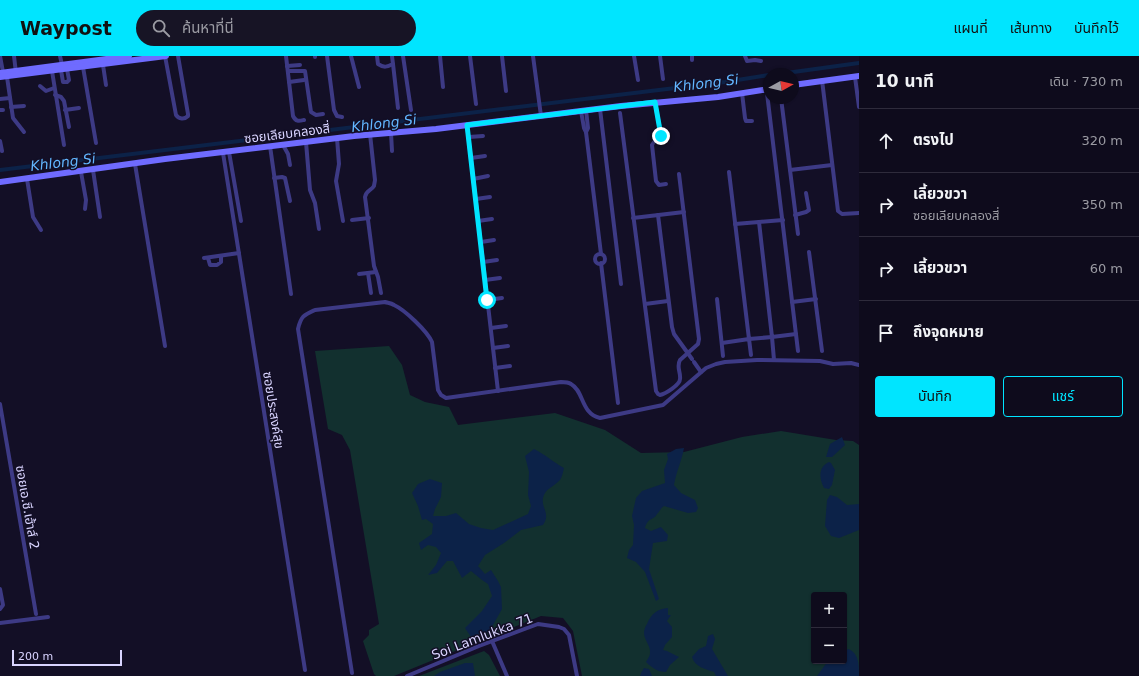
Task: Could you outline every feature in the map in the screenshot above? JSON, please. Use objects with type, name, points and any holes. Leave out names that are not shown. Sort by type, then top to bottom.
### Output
[{"type":"street","points":[[0,56],[2,75],[10,98],[13,118],[24,132]]},
{"type":"street","points":[[14,56],[16,73]]},
{"type":"street","points":[[60,56],[63,68]]},
{"type":"street","points":[[102,60],[125,56]]},
{"type":"street","points":[[16,73],[52,71],[82,62],[165,56],[176,115],[180,119],[186,118],[188,114],[178,56]]},
{"type":"street","points":[[286,56],[293,116],[297,121],[304,120]]},
{"type":"street","points":[[327,56],[334,110],[337,116],[342,116]]},
{"type":"street","points":[[351,56],[359,87]]},
{"type":"street","points":[[377,56],[378,64],[382,67],[387,67],[393,64]]},
{"type":"street","points":[[392,56],[398,108]]},
{"type":"street","points":[[403,56],[411,110]]},
{"type":"street","points":[[440,56],[444,87]]},
{"type":"street","points":[[470,56],[476,104]]},
{"type":"street","points":[[502,56],[506,91]]},
{"type":"street","points":[[533,56],[541,114]]},
{"type":"street","points":[[634,56],[638,80]]},
{"type":"street","points":[[660,56],[663,79]]},
{"type":"street","points":[[746,56],[747,61],[761,61]]},
{"type":"street","points":[[102,60],[106,85]]},
{"type":"street","points":[[82,62],[96,143]]},
{"type":"street","points":[[288,69],[300,64]]},
{"type":"street","points":[[2,75],[63,68]]},
{"type":"street","points":[[288,69],[306,72],[311,112],[316,115],[323,114]]},
{"type":"street","points":[[52,71],[64,145]]},
{"type":"street","points":[[799,84],[857,77],[859,107]]},
{"type":"street","points":[[289,82],[304,80]]},
{"type":"street","points":[[822,80],[839,212],[842,214],[859,213]]},
{"type":"street","points":[[40,86],[46,91],[54,88]]},
{"type":"street","name":"ซอยเลียบคลองสี่","points":[[0,182],[370,134],[436,129],[541,114],[583,111],[763,91]]},
{"type":"street","points":[[742,93],[746,121],[752,122]]},
{"type":"street","points":[[55,95],[62,98],[69,127]]},
{"type":"street","points":[[0,99],[10,98]]},
{"type":"street","points":[[655,102],[661,134],[661,137],[652,145],[656,181],[659,185],[666,184]]},
{"type":"street","points":[[770,104],[798,351]]},
{"type":"street","points":[[782,104],[798,234]]},
{"type":"street","points":[[11,106],[24,106]]},
{"type":"street","points":[[65,110],[79,108]]},
{"type":"street","points":[[600,109],[621,284]]},
{"type":"street","points":[[583,111],[600,254]]},
{"type":"street","points":[[620,113],[656,391],[659,395],[662,395],[679,382],[680,378],[678,363],[698,344],[699,339],[679,174]]},
{"type":"street","points":[[467,125],[498,391]]},
{"type":"street","points":[[391,133],[392,151]]},
{"type":"street","points":[[370,134],[376,176],[374,186],[366,194],[366,202],[374,266],[381,293]]},
{"type":"street","points":[[469,137],[483,136]]},
{"type":"street","points":[[337,138],[339,164],[336,181],[343,221]]},
{"type":"street","points":[[0,141],[2,151]]},
{"type":"street","points":[[306,142],[310,190],[315,203],[319,229]]},
{"type":"street","points":[[282,145],[288,154],[290,165]]},
{"type":"street","points":[[270,146],[291,294]]},
{"type":"street","name":"ซอยประสงค์สุข","points":[[223,152],[305,670]]},
{"type":"street","points":[[230,152],[242,221]]},
{"type":"street","points":[[471,158],[485,156]]},
{"type":"street","points":[[135,164],[165,346]]},
{"type":"street","points":[[790,170],[832,165]]},
{"type":"street","points":[[93,170],[100,217]]},
{"type":"street","points":[[81,172],[86,200],[85,209]]},
{"type":"street","points":[[729,172],[751,356]]},
{"type":"street","points":[[473,179],[488,176]]},
{"type":"street","points":[[274,178],[285,178],[290,201]]},
{"type":"street","points":[[27,179],[32,217],[41,230]]},
{"type":"street","points":[[795,214],[809,210],[806,193]]},
{"type":"street","points":[[476,200],[490,197]]},
{"type":"street","points":[[633,218],[684,212]]},
{"type":"street","points":[[658,215],[673,331],[701,372]]},
{"type":"street","points":[[352,220],[369,218]]},
{"type":"street","points":[[478,221],[492,219]]},
{"type":"street","points":[[735,224],[783,220]]},
{"type":"street","points":[[759,222],[774,360]]},
{"type":"street","points":[[481,242],[494,240]]},
{"type":"street","points":[[809,252],[822,351]]},
{"type":"street","points":[[221,256],[221,262],[217,265],[210,265],[206,258],[221,256],[238,254]]},
{"type":"street","points":[[600,254],[597,255],[596,259],[601,263],[618,403]]},
{"type":"street","points":[[600,254],[605,257],[605,261],[601,263]]},
{"type":"street","points":[[483,262],[497,260]]},
{"type":"street","points":[[359,274],[376,272]]},
{"type":"street","points":[[368,273],[371,293]]},
{"type":"street","points":[[485,280],[500,278]]},
{"type":"street","points":[[487,300],[502,298]]},
{"type":"street","points":[[792,302],[816,299]]},
{"type":"street","points":[[717,300],[723,356]]},
{"type":"street","points":[[645,304],[668,301]]},
{"type":"street","points":[[351,675],[298,329],[300,320],[306,315],[315,310],[385,302],[393,304],[404,311],[429,336],[433,347],[438,390],[441,395],[446,398],[561,382],[570,383],[575,387],[587,410],[595,417],[600,418],[663,405],[706,368],[725,362],[774,360],[820,361],[833,364],[851,363],[859,365]]},
{"type":"street","points":[[490,328],[506,326]]},
{"type":"street","points":[[722,343],[796,334]]},
{"type":"street","points":[[493,348],[508,346]]},
{"type":"street","points":[[495,368],[510,366]]},
{"type":"street","name":"ซอยเอ.ซี.เฮ้าส์ 2","points":[[0,404],[36,614]]},
{"type":"street","points":[[0,589],[2,605],[0,609]]},
{"type":"street","points":[[0,623],[48,617]]},
{"type":"street","name":"Soi Lamlukka 71","points":[[407,676],[479,646],[538,624],[559,627],[564,629],[569,635],[577,676]]},
{"type":"street","points":[[492,641],[507,676]]},
{"type":"green space","points":[[389,346],[402,365],[410,395],[425,402],[449,407],[458,425],[555,413],[605,430],[641,453],[684,452],[742,437],[781,431],[836,440],[853,441],[859,445],[859,676],[582,676],[573,631],[563,618],[541,616],[394,676],[376,676],[363,641],[369,635],[369,630],[379,624],[350,450],[342,435],[328,429],[315,351]]},
{"type":"green space","points":[[484,651],[489,655],[500,676],[419,676]]},
{"type":"water","points":[[842,437],[845,445],[832,457],[826,457],[830,444]]},
{"type":"water","points":[[684,448],[674,485],[681,493],[695,500],[698,508],[696,512],[688,513],[664,506],[646,525],[645,528],[651,531],[661,527],[668,535],[667,541],[653,543],[649,569],[659,599],[656,601],[645,572],[636,562],[627,558],[629,550],[633,545],[634,525],[632,516],[636,498],[642,491],[665,483],[664,470],[668,459],[667,454],[676,449]]},
{"type":"water","points":[[534,449],[564,468],[562,476],[560,480],[544,495],[543,505],[546,518],[543,525],[521,530],[485,555],[478,566],[485,574],[491,570],[498,581],[501,587],[502,609],[489,632],[471,637],[465,628],[482,611],[492,596],[488,584],[471,571],[462,578],[453,561],[447,561],[437,573],[428,575],[436,565],[441,553],[436,547],[428,545],[421,550],[419,543],[432,534],[433,524],[426,519],[422,520],[412,493],[418,484],[430,479],[442,483],[441,497],[433,516],[446,516],[456,513],[469,524],[493,530],[528,514],[531,506],[528,495],[529,472],[525,456]]},
{"type":"water","points":[[829,462],[835,470],[832,485],[829,489],[824,488],[820,473],[825,464]]},
{"type":"water","points":[[830,495],[837,497],[847,505],[859,504],[859,530],[839,538],[831,536],[825,526],[827,500]]},
{"type":"water","points":[[668,608],[668,615],[671,615],[667,621],[672,627],[672,637],[665,645],[663,650],[679,657],[670,665],[666,672],[655,669],[646,662],[650,655],[650,650],[645,638],[644,630],[650,617],[658,611]]},
{"type":"water","points":[[713,634],[715,639],[712,649],[728,676],[716,676],[714,672],[704,669],[693,660],[692,657],[699,649],[706,646],[708,636]]},
{"type":"water","points":[[847,650],[852,651],[856,656],[859,676],[817,676],[826,664],[847,664]]},
{"type":"water","points":[[465,663],[473,663],[475,676],[434,676],[440,672]]},
{"type":"water","points":[[644,668],[649,669],[652,676],[640,676]]},
{"type":"waterway","name":"Khlong Si","points":[[799,71],[859,63]]},
{"type":"waterway","name":"Khlong Si","points":[[0,170],[725,82],[763,76]]},
{"type":"route","points":[[487,300],[467,125],[655,102],[661,136]]}]
